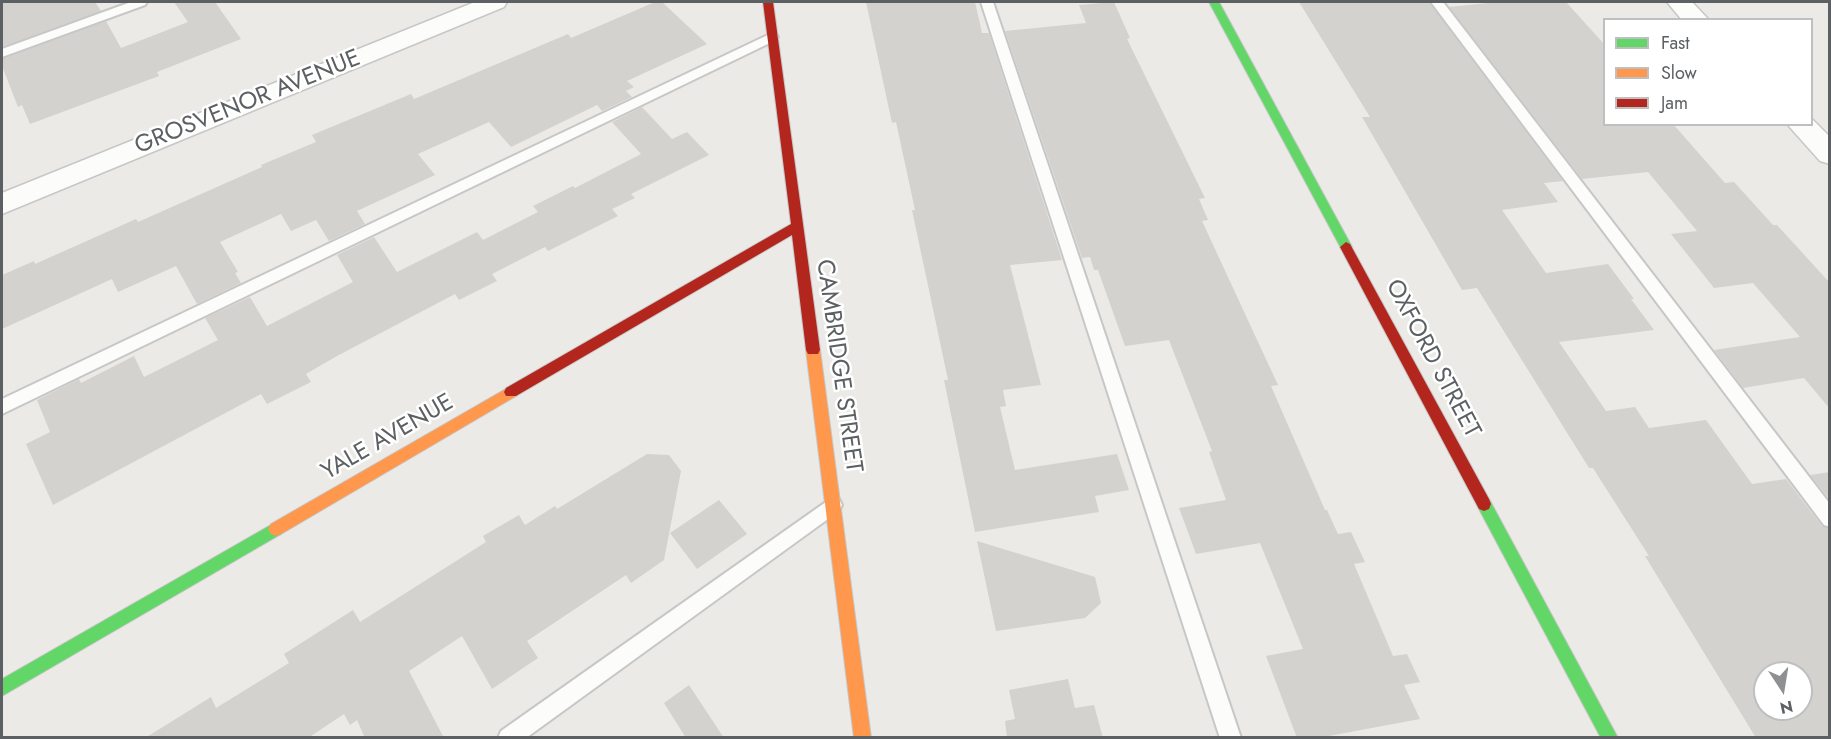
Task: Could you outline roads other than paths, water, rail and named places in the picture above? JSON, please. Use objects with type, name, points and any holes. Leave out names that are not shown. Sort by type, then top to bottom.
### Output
[{"type":"street","name":"GROSVENOR AVENUE","points":[[2,204],[495,2]]},
{"type":"street","name":"CAMBRIDGE STREET","points":[[768,2],[863,738]]},
{"type":"street","name":"OXFORD STREET","points":[[1214,2],[1610,738]]},
{"type":"street","points":[[1679,2],[1695,18]]},
{"type":"street","points":[[1802,126],[1830,154]]},
{"type":"street","name":"YALE AVENUE","points":[[2,688],[797,226]]},
{"type":"lane","points":[[2,53],[141,2]]},
{"type":"lane","points":[[987,2],[1231,738]]},
{"type":"lane","points":[[1437,2],[1830,519]]},
{"type":"lane","points":[[2,407],[772,37]]},
{"type":"lane","points":[[508,738],[834,504]]}]
